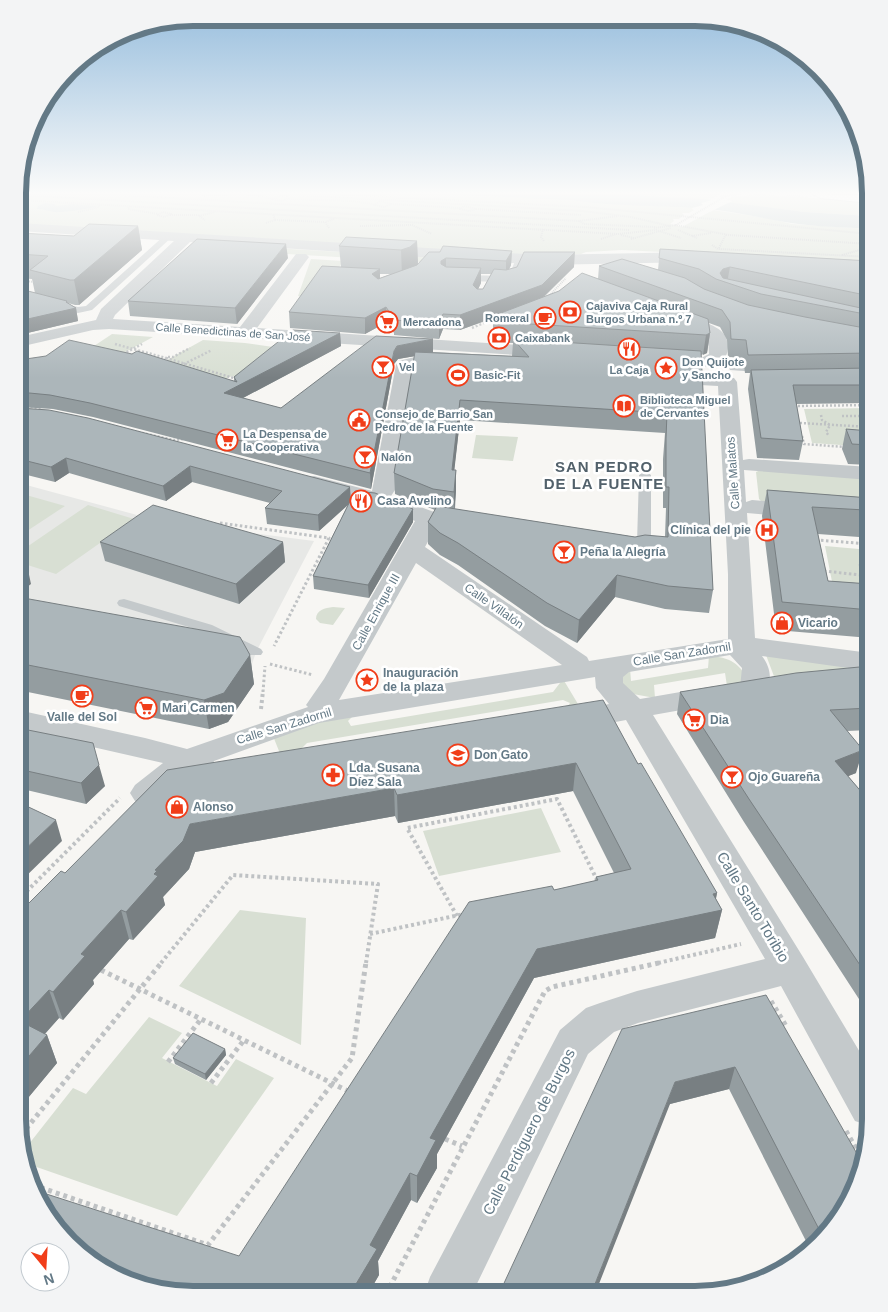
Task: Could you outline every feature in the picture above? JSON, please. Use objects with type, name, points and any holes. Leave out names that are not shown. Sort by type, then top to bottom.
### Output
[{"type":"street","points":[[109,324],[104,320],[107,313],[168,255]]},
{"type":"street","points":[[474,255],[595,260],[686,255]]},
{"type":"street","points":[[595,260],[632,273],[627,264],[650,256]]},
{"type":"street","points":[[249,327],[301,258]]},
{"type":"street","points":[[577,275],[595,260]]},
{"type":"street","points":[[660,312],[713,333],[717,338],[718,357],[699,362],[695,371],[704,378],[725,380]]},
{"type":"street","name":"Calle Benedictinas de San José","points":[[26,340],[93,325],[109,324],[402,343],[451,354]]},
{"type":"street","points":[[451,354],[483,332]]},
{"type":"street","points":[[379,497],[384,490],[408,350],[402,343]]},
{"type":"street","points":[[405,365],[451,354],[565,353]]},
{"type":"street","points":[[451,354],[549,369]]},
{"type":"street","points":[[663,360],[727,363],[725,380]]},
{"type":"street","points":[[647,376],[725,380],[794,375]]},
{"type":"street","name":"Calle Malatos","points":[[725,380],[740,574],[742,645]]},
{"type":"street","points":[[749,465],[862,472]]},
{"type":"street","points":[[296,478],[370,498],[379,497],[430,518],[490,528]]},
{"type":"street","points":[[752,507],[862,515]]},
{"type":"street","name":"Calle Enrique III","points":[[320,705],[337,681],[430,518]]},
{"type":"street","name":"Calle Villalón","points":[[412,548],[577,663]]},
{"type":"street","name":"Calle San Zadornil","points":[[187,760],[313,715],[742,645],[862,661]]},
{"type":"street","name":"Calle San Zadornil","points":[[742,645],[742,652],[756,666],[754,688]]},
{"type":"street","name":"Calle San Zadornil","points":[[621,664],[611,671],[608,680],[610,688],[634,709]]},
{"type":"street","points":[[819,680],[861,677]]},
{"type":"street","points":[[545,725],[754,688],[782,685]]},
{"type":"street","name":"Calle Santo Toribio","points":[[634,709],[779,982],[856,1115]]},
{"type":"street","points":[[26,722],[145,748],[207,766],[239,770]]},
{"type":"street","points":[[126,802],[147,792],[187,760]]},
{"type":"street","name":"Calle Perdiguero de Burgos","points":[[451,1286],[574,1042],[600,1020],[637,1007],[779,982]]},
{"type":"lane","points":[[44,302],[75,310],[86,310],[148,255]]},
{"type":"lane","points":[[446,277],[488,283],[506,280],[513,278],[520,258]]},
{"type":"lane","points":[[624,549],[639,549],[644,544],[645,475]]},
{"type":"lane","points":[[124,603],[207,628],[263,653]]},
{"type":"path","points":[[823,255],[862,257]]},
{"type":"path","points":[[826,260],[839,256]]},
{"type":"path","points":[[26,279],[31,275]]},
{"type":"path","points":[[545,300],[577,275]]},
{"type":"path","points":[[26,281],[39,282]]},
{"type":"path","points":[[464,330],[499,317]]},
{"type":"path","points":[[116,358],[148,341]]},
{"type":"path","points":[[108,342],[186,363],[238,380],[232,383]]},
{"type":"path","points":[[166,358],[173,357],[196,344]]},
{"type":"path","points":[[185,371],[178,369],[178,366],[210,350],[220,350]]},
{"type":"path","points":[[159,365],[167,360],[166,358]]},
{"type":"path","points":[[29,406],[30,400]]},
{"type":"path","points":[[29,406],[35,401]]},
{"type":"path","points":[[850,447],[804,444],[796,406],[862,404]]},
{"type":"path","points":[[29,406],[49,411]]},
{"type":"path","points":[[821,415],[822,420],[830,425]]},
{"type":"path","points":[[842,416],[862,417]]},
{"type":"path","points":[[800,423],[862,427]]},
{"type":"path","points":[[829,436],[826,432],[830,425]]},
{"type":"path","points":[[137,431],[174,440],[185,439]]},
{"type":"path","points":[[220,523],[329,538],[263,653]]},
{"type":"path","points":[[818,547],[816,539],[862,543]]},
{"type":"path","points":[[821,563],[823,580]]},
{"type":"path","points":[[860,564],[862,570]]},
{"type":"path","points":[[822,571],[862,575]]},
{"type":"path","points":[[260,718],[266,662],[337,681]]},
{"type":"path","points":[[457,916],[407,828],[557,799],[599,886]]},
{"type":"path","points":[[26,892],[88,831],[126,802]]},
{"type":"path","points":[[27,1128],[233,875],[378,884],[352,1058],[208,1245],[41,1188]]},
{"type":"path","points":[[370,934],[466,914]]},
{"type":"path","points":[[390,1286],[544,991],[552,987],[741,944],[737,936]]},
{"type":"path","points":[[101,970],[354,1094]]},
{"type":"path","points":[[779,982],[788,1031]]},
{"type":"path","points":[[168,1062],[201,1019]]},
{"type":"path","points":[[211,1083],[244,1040]]},
{"type":"path","points":[[856,1115],[860,1145]]},
{"type":"path","points":[[445,1138],[462,1146]]},
{"type":"shaded area","points":[[307,255],[423,257],[421,262]]},
{"type":"shaded area","points":[[730,255],[862,255],[862,262]]},
{"type":"shaded area","points":[[311,259],[343,261],[334,275],[310,297],[298,296]]},
{"type":"shaded area","points":[[112,334],[153,337],[107,362],[79,356]]},
{"type":"shaded area","points":[[203,340],[287,349],[244,380],[232,376],[212,385],[167,360]]},
{"type":"shaded area","points":[[862,408],[862,446],[812,443],[804,409]]},
{"type":"shaded area","points":[[476,435],[518,437],[513,461],[472,458]]},
{"type":"shaded area","points":[[765,468],[862,475],[862,513],[762,502],[759,499],[756,472]]},
{"type":"shaded area","points":[[26,485],[137,515],[214,528],[314,541],[256,652],[251,667],[26,625]]},
{"type":"shaded area","points":[[26,495],[65,506],[26,532]]},
{"type":"shaded area","points":[[88,505],[134,519],[56,574],[26,565],[26,548]]},
{"type":"shaded area","points":[[825,546],[862,549],[862,602],[836,602]]},
{"type":"shaded area","points":[[333,607],[345,608],[333,625],[320,623],[316,619],[319,612]]},
{"type":"shaded area","points":[[766,655],[848,667],[844,671],[775,679]]},
{"type":"shaded area","points":[[709,656],[725,658],[737,665],[744,673],[742,682],[727,686],[725,673],[654,685],[655,698],[633,694],[620,681],[622,672],[630,668],[631,681],[708,668]]},
{"type":"shaded area","points":[[563,679],[581,709],[563,713],[570,703],[563,700],[307,743],[290,760],[283,761],[273,736],[312,722],[356,713],[348,721],[351,726],[553,692]]},
{"type":"shaded area","points":[[541,808],[561,852],[439,876],[423,831]]},
{"type":"shaded area","points":[[240,910],[306,918],[301,1045],[179,986]]},
{"type":"shaded area","points":[[149,1017],[182,1033],[162,1058],[217,1086],[236,1059],[274,1078],[177,1216],[33,1166],[28,1145],[73,1088],[86,1094]]},
{"type":"building","points":[[37,255],[103,255],[74,280],[30,270],[48,256]]},
{"type":"building","points":[[179,255],[277,255],[235,308],[128,301]]},
{"type":"building","points":[[426,255],[509,255],[506,261],[446,258],[441,261],[441,264],[446,267],[481,268],[473,285],[477,289],[483,289],[494,269],[506,270],[517,267],[522,255],[572,255],[542,285],[460,315],[443,314],[439,323],[393,320],[386,307],[365,318],[289,312],[322,266],[380,269],[372,274],[378,279],[417,265]]},
{"type":"building","points":[[659,255],[769,255],[862,261],[862,294],[730,267],[723,269],[720,273],[723,278],[862,308],[862,313],[761,294],[716,279],[699,269],[659,258]]},
{"type":"building","points":[[622,259],[685,278],[704,289],[748,305],[862,327],[862,353],[748,355],[746,340],[731,339],[730,322],[722,310],[599,266]]},
{"type":"building","points":[[582,273],[708,319],[710,333],[706,335],[499,322],[493,316],[559,291]]},
{"type":"building","points":[[26,291],[67,301],[76,308],[26,319]]},
{"type":"building","points":[[293,330],[340,333],[224,393],[281,408],[376,336],[433,339],[397,346],[394,351],[370,473],[90,403],[50,395],[26,393],[26,359],[46,356],[69,340],[132,354],[137,351],[237,382],[234,377]]},
{"type":"building","points":[[513,339],[701,351],[713,590],[668,586],[617,575],[579,620],[547,603],[440,533],[428,522],[437,506],[635,537],[645,535],[668,537],[669,487],[666,487],[667,413],[460,400],[452,470],[456,470],[454,492],[433,489],[394,473],[415,352],[529,357]]},
{"type":"building","points":[[862,368],[862,385],[793,385],[803,441],[761,438],[751,370]]},
{"type":"building","points":[[26,408],[49,410],[88,418],[350,487],[318,515],[265,508],[282,491],[190,466],[163,486],[66,458],[51,467],[26,461]]},
{"type":"building","points":[[846,429],[862,430],[862,445],[852,444]]},
{"type":"building","points":[[767,490],[862,497],[862,510],[812,507],[828,581],[862,583],[862,609],[782,602]]},
{"type":"building","points":[[355,491],[375,493],[413,509],[368,585],[313,576]]},
{"type":"building","points":[[153,505],[283,542],[236,584],[100,542]]},
{"type":"building","points":[[26,598],[240,637],[250,655],[224,693],[204,700],[26,665]]},
{"type":"building","points":[[861,667],[861,708],[830,710],[861,748],[861,751],[835,761],[861,792],[861,967],[680,692],[796,673]]},
{"type":"building","points":[[603,700],[638,764],[641,763],[717,893],[713,894],[722,910],[537,949],[430,1138],[436,1140],[417,1176],[410,1173],[370,1245],[377,1249],[355,1286],[193,1286],[150,1280],[129,1273],[110,1263],[83,1244],[68,1229],[43,1193],[239,1256],[469,902],[552,886],[554,890],[598,880],[596,877],[631,869],[576,763],[397,795],[394,788],[190,824],[183,841],[155,870],[157,871],[154,874],[158,876],[126,912],[121,910],[81,954],[85,956],[53,992],[49,990],[26,1015],[26,906],[61,871],[65,873],[167,770]]},
{"type":"building","points":[[26,730],[93,743],[99,765],[81,783],[26,771]]},
{"type":"building","points":[[26,806],[56,820],[26,848]]},
{"type":"building","points":[[766,995],[858,1155],[845,1193],[819,1230],[735,1067],[675,1082],[594,1286],[503,1286],[622,1029]]},
{"type":"building","points":[[26,1024],[47,1035],[26,1060]]},
{"type":"building","points":[[193,1033],[225,1049],[205,1074],[173,1058]]},
{"type":"place","name":"Cajaviva Caja Rural Burgos Urbana n.º 7","points":[[570,312]]},
{"type":"place","name":"Romeral","points":[[545,318]]},
{"type":"place","name":"Mercadona","points":[[387,322]]},
{"type":"place","name":"Caixabank","points":[[499,338]]},
{"type":"place","name":"La Caja","points":[[629,349]]},
{"type":"place","name":"Vel","points":[[383,367]]},
{"type":"place","name":"Don Quijote y Sancho","points":[[666,368]]},
{"type":"place","name":"Basic-Fit","points":[[458,375]]},
{"type":"place","name":"Biblioteca Miguel de Cervantes","points":[[624,406]]},
{"type":"place","name":"Consejo de Barrio San Pedro de la Fuente","points":[[359,420]]},
{"type":"place","name":"La Despensa de la Cooperativa","points":[[227,440]]},
{"type":"place","name":"Nalón","points":[[365,457]]},
{"type":"place","name":"Casa Avelino","points":[[361,501]]},
{"type":"place","name":"Clínica del pie","points":[[767,530]]},
{"type":"place","name":"Peña la Alegría","points":[[564,552]]},
{"type":"place","name":"Vicario","points":[[782,623]]},
{"type":"place","name":"Inauguración de la plaza","points":[[367,680]]},
{"type":"place","name":"Valle del Sol","points":[[82,696]]},
{"type":"place","name":"Mari Carmen","points":[[146,708]]},
{"type":"place","name":"Dia","points":[[694,720]]},
{"type":"place","name":"Don Gato","points":[[458,755]]},
{"type":"place","name":"Lda. Susana Díez Sala","points":[[333,775]]},
{"type":"place","name":"Ojo Guareña","points":[[732,777]]},
{"type":"place","name":"Alonso","points":[[177,807]]},
{"type":"district","name":"SAN PEDRO DE LA FUENTE","points":[[604,476]]}]
